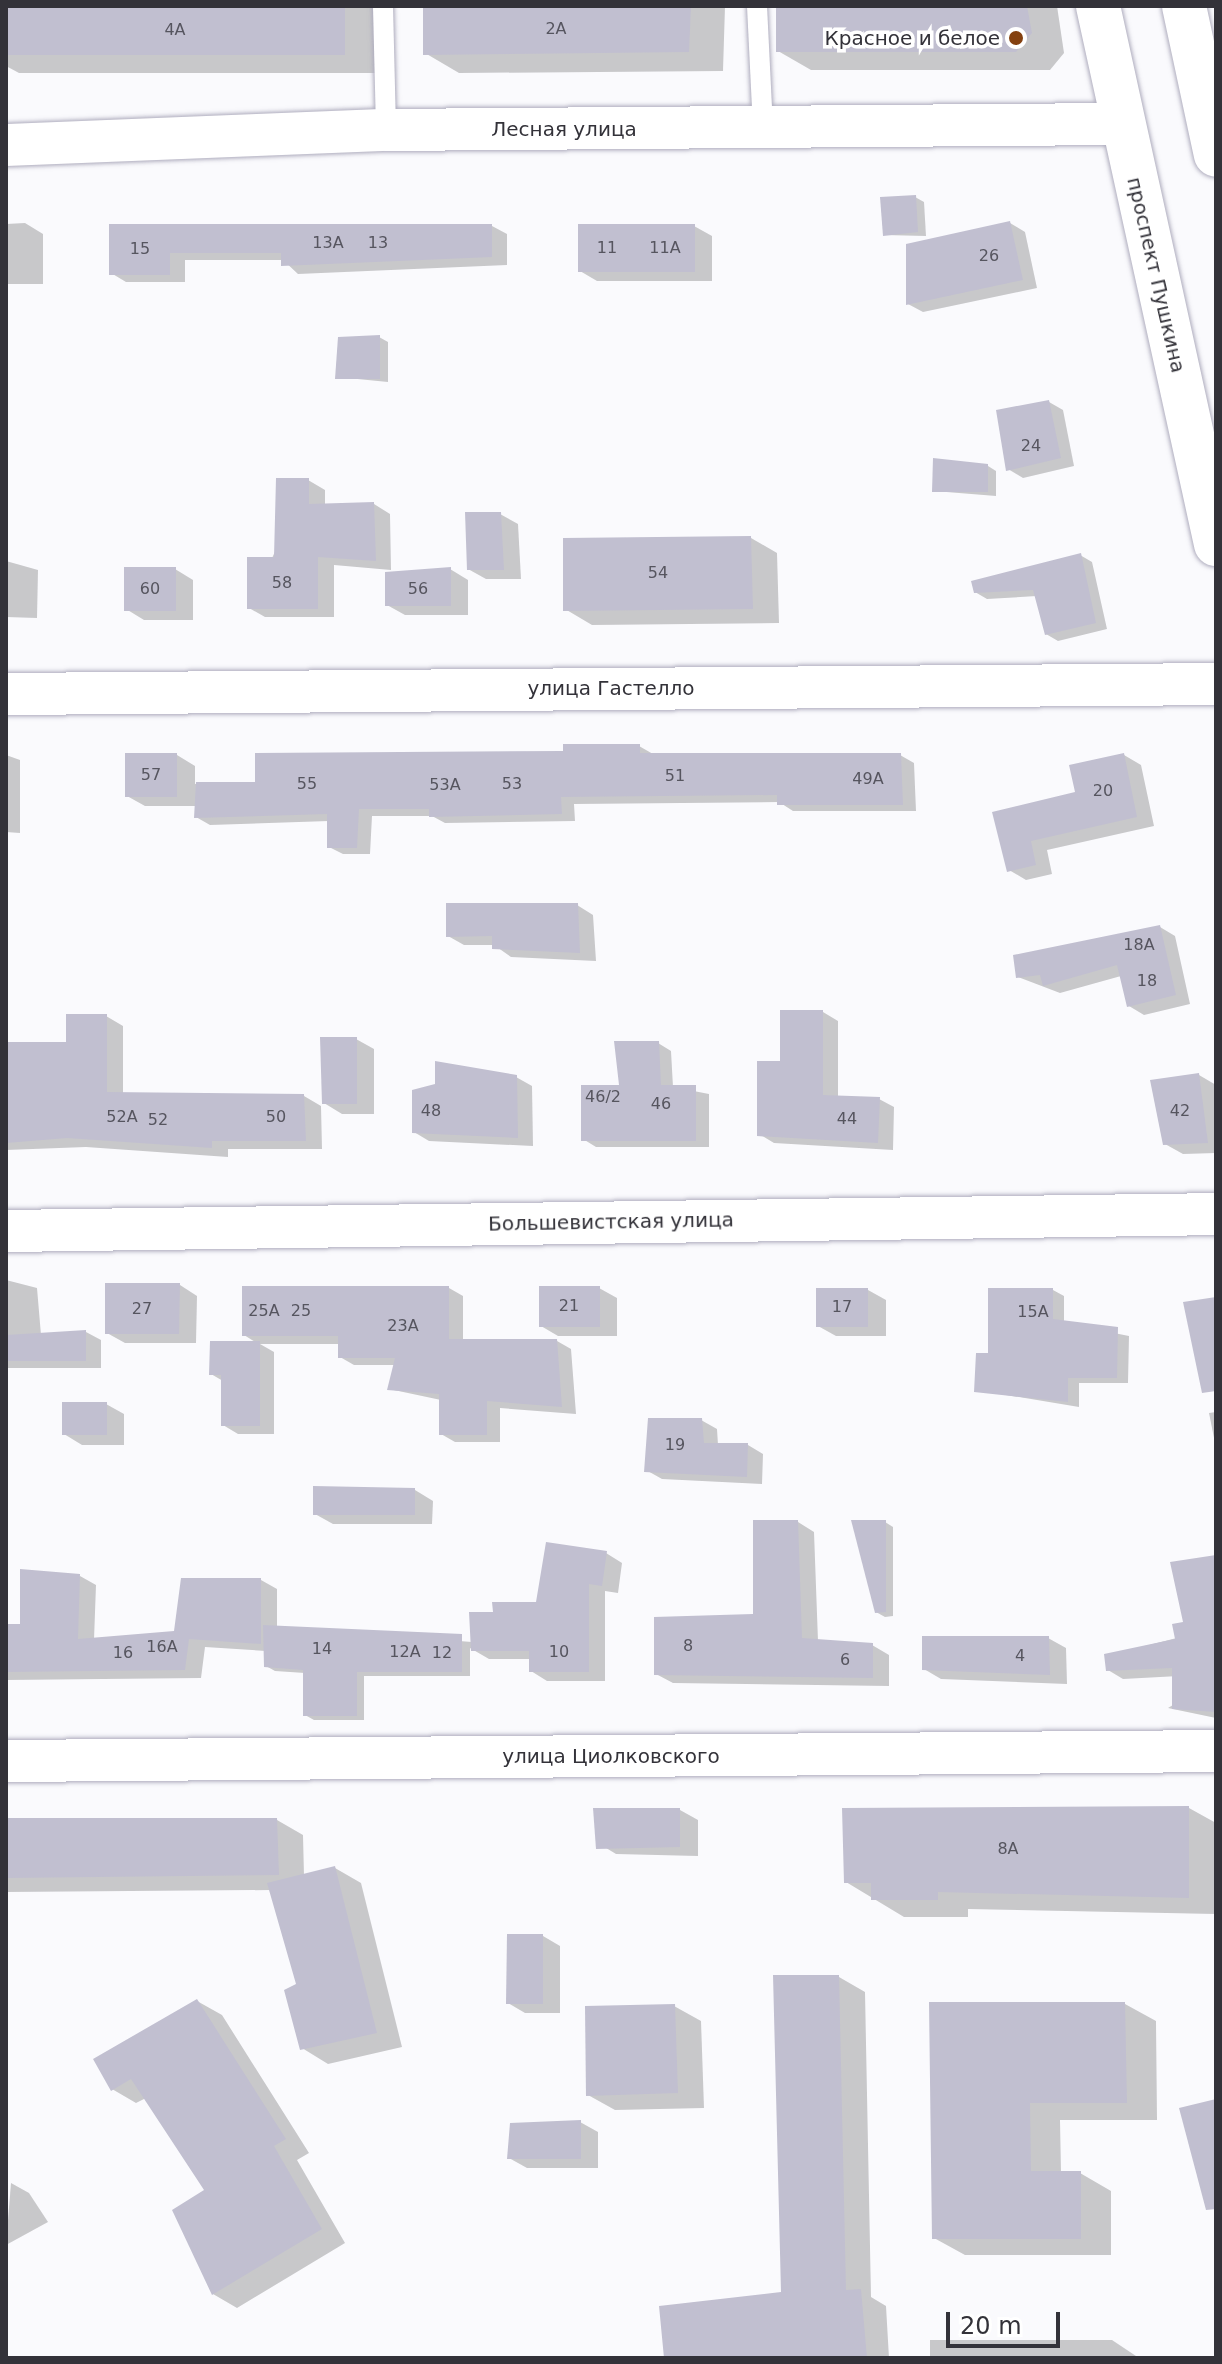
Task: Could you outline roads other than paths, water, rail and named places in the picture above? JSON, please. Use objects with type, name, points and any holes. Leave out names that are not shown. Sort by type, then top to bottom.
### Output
[{"type":"main road","name":"проспект Пушкина","points":[[1098,6],[1216,544]]},
{"type":"main road","points":[[1184,6],[1210,105],[1216,155]]},
{"type":"street","name":"Лесная улица","points":[[6,145],[386,130],[1122,124]]},
{"type":"street","name":"улица Гастелло","points":[[6,694],[1216,684]]},
{"type":"street","name":"Большевистская улица","points":[[6,1231],[1216,1214]]},
{"type":"street","name":"улица Циолковского","points":[[6,1761],[1216,1751]]},
{"type":"lane","points":[[383,6],[386,130]]},
{"type":"lane","points":[[757,6],[763,129]]},
{"type":"place","name":"Красное и белое","points":[[1016,38]]}]
